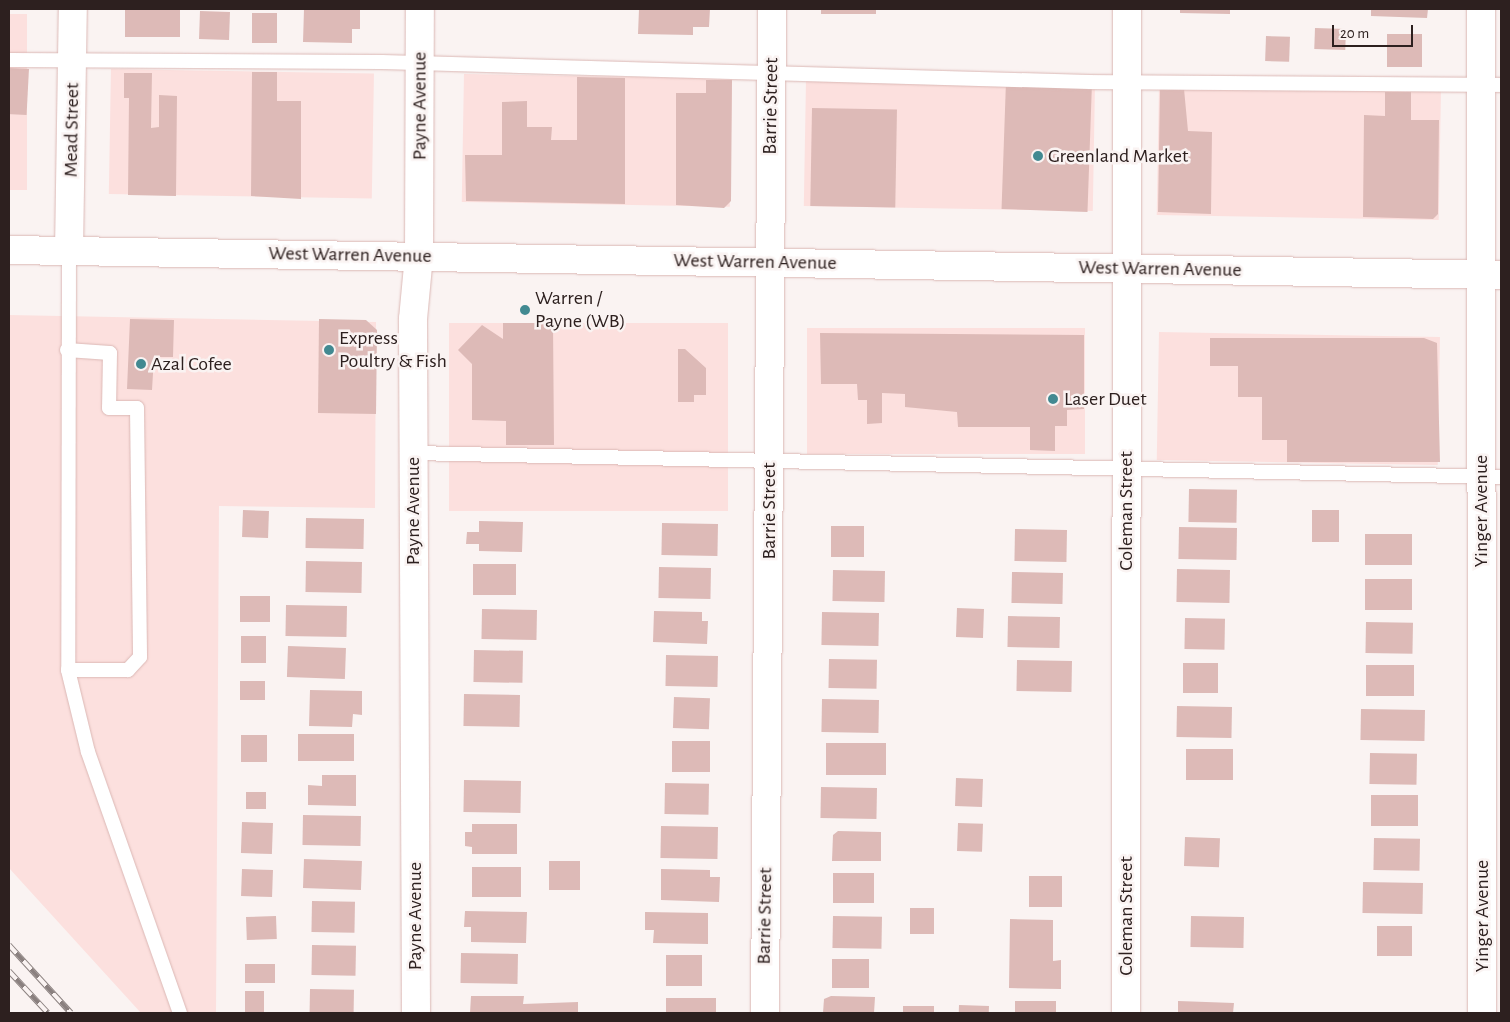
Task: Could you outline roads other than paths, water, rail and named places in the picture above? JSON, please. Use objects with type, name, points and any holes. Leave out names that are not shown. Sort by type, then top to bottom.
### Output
[{"type":"street","name":"Mead Street","points":[[69,251],[73,9]]},
{"type":"street","name":"Payne Avenue","points":[[416,1013],[412,319],[419,256],[420,9]]},
{"type":"street","name":"Barrie Street","points":[[765,1013],[772,263],[772,9]]},
{"type":"street","name":"Coleman Street","points":[[1126,1013],[1127,9]]},
{"type":"street","name":"Yinger Avenue","points":[[1481,9],[1491,85],[1491,476],[1482,1013]]},
{"type":"street","name":"West Warren Avenue","points":[[9,250],[1491,275]]},
{"type":"lane","points":[[9,60],[419,64],[1126,82],[1491,85]]},
{"type":"lane","points":[[69,251],[68,670],[88,752],[180,1013]]},
{"type":"lane","points":[[68,350],[110,353],[109,408],[137,408],[140,647],[140,657],[128,670],[68,670]]},
{"type":"lane","points":[[413,454],[1491,476]]},
{"type":"railway","points":[[9,945],[71,1013]]},
{"type":"railway","points":[[9,971],[48,1013]]},
{"type":"place","name":"Greenland Market","points":[[1038,156]]},
{"type":"place","name":"Warren / Payne (WB)","points":[[525,310]]},
{"type":"place","name":"Express Poultry & Fish","points":[[329,350]]},
{"type":"place","name":"Azal Cofee","points":[[141,364]]},
{"type":"place","name":"Laser Duet","points":[[1053,399]]}]
